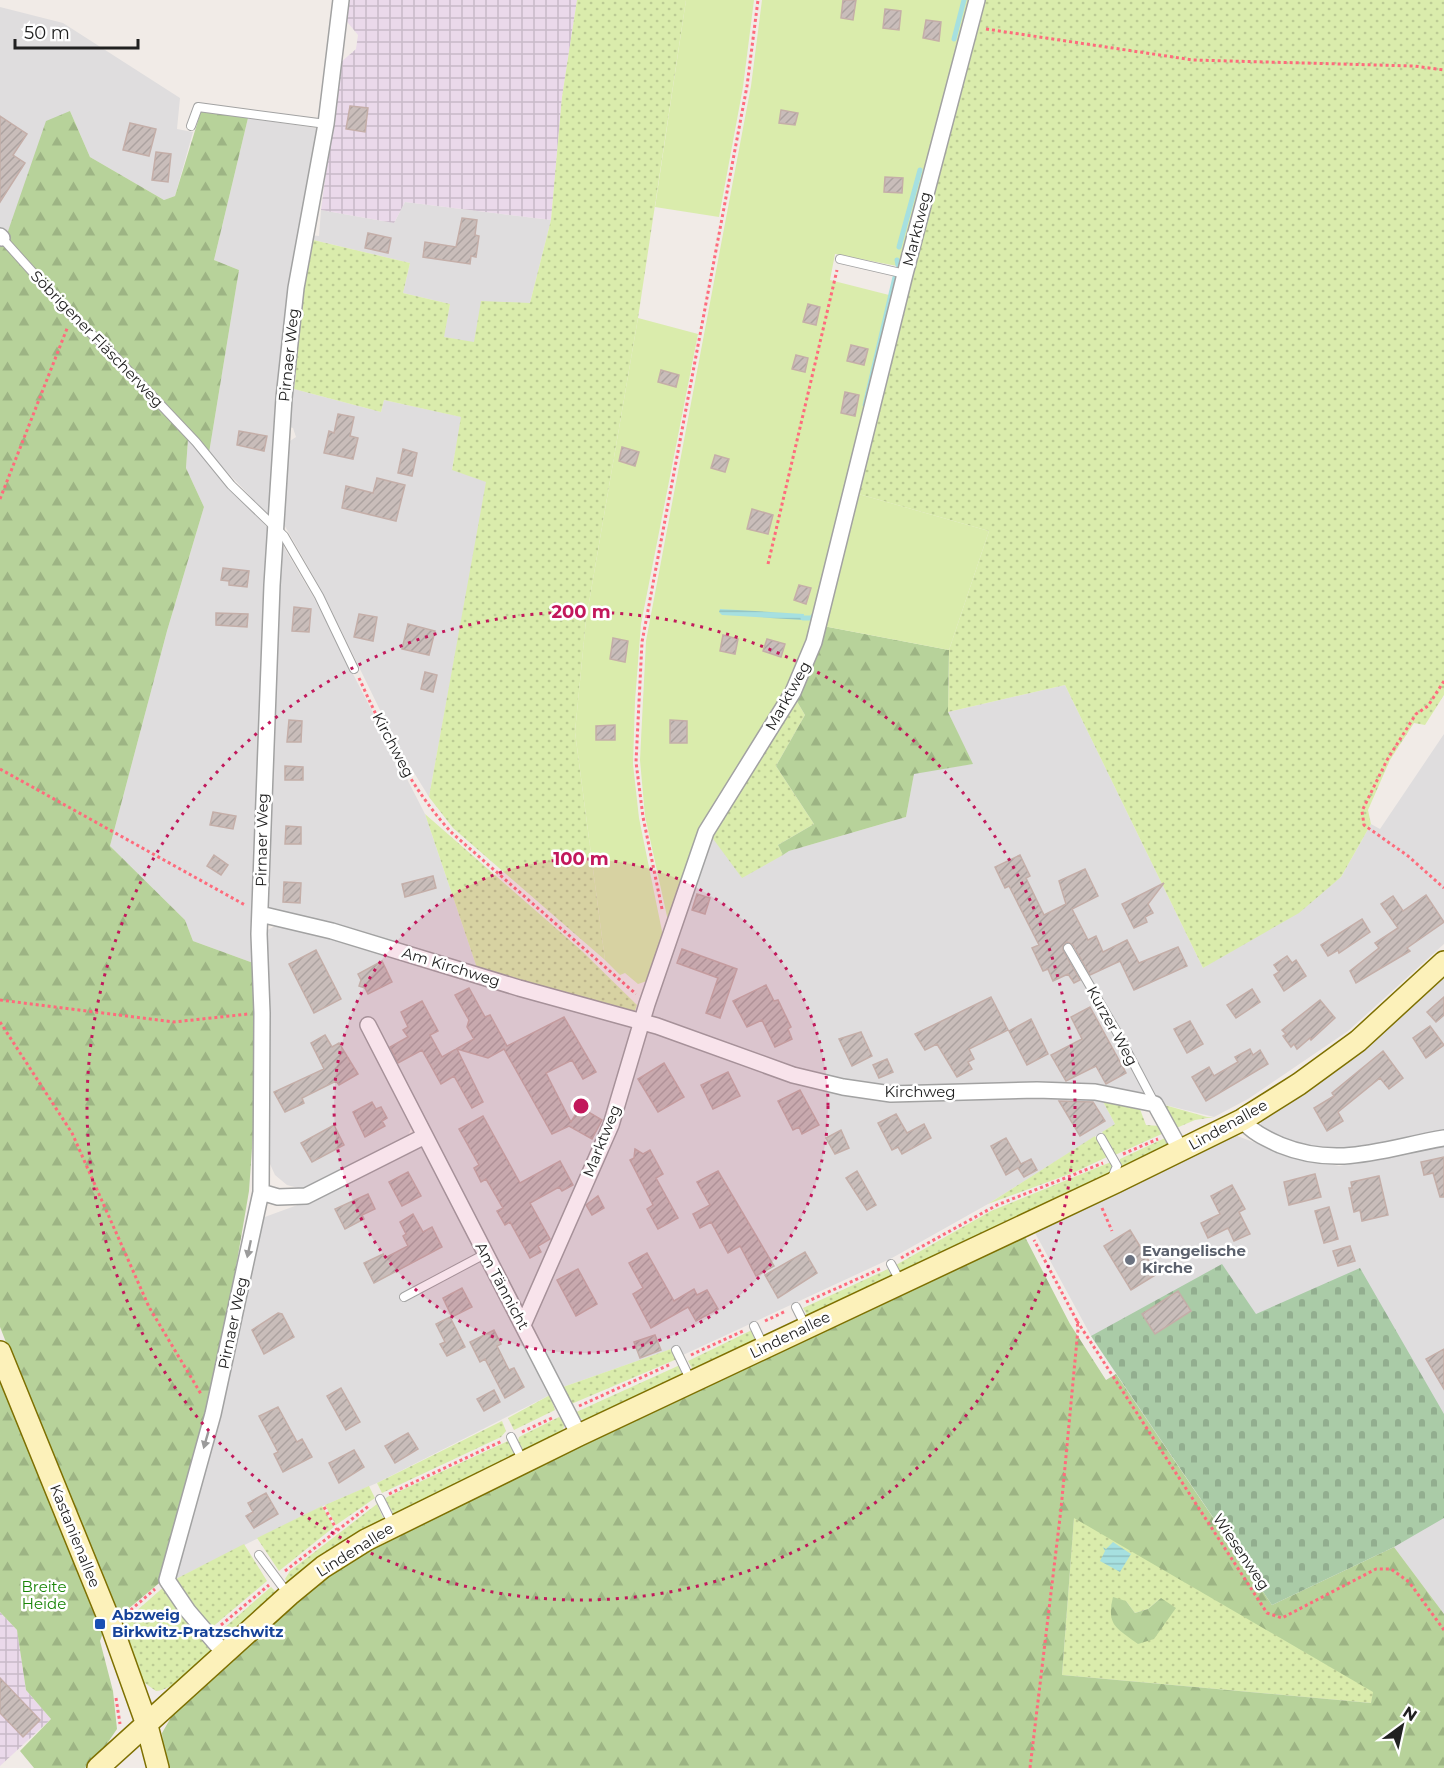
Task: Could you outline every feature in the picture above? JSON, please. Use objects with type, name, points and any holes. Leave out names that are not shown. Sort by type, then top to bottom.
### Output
[{"type":"street","name":"Pirnaer Weg","points":[[167,1580],[213,1414],[261,1192],[260,914],[276,530],[284,398],[296,288],[326,124],[341,0]]},
{"type":"street","name":"Marktweg","points":[[523,1325],[611,1125],[641,1022],[706,832],[793,692],[807,664],[818,630],[905,274],[977,0]]},
{"type":"street","name":"Am Kirchweg","points":[[260,914],[332,931],[641,1022]]},
{"type":"street","name":"Lindenallee","points":[[98,1768],[146,1722],[289,1595],[323,1567],[393,1525],[1116,1182],[1176,1142],[1242,1119],[1299,1084],[1358,1041],[1444,962]]},
{"type":"street","name":"Kirchweg","points":[[641,1022],[793,1075],[843,1087],[891,1094],[1037,1090],[1095,1092],[1155,1104]]},
{"type":"street","name":"Am Tännicht","points":[[368,1025],[579,1435]]},
{"type":"street","points":[[1155,1104],[1176,1142]]},
{"type":"street","points":[[1242,1119],[1259,1136],[1291,1149],[1320,1157],[1356,1156],[1444,1138]]},
{"type":"street","points":[[261,1192],[278,1197],[306,1196],[425,1136]]},
{"type":"street","name":"Kastanienallee","points":[[0,1352],[112,1627],[146,1722],[158,1768]]},
{"type":"street","points":[[167,1580],[188,1611],[224,1653]]},
{"type":"lane","points":[[191,126],[198,107],[326,124]]},
{"type":"lane","name":"Söbrigener Fläscherweg","points":[[1,237],[72,316],[196,442],[276,530]]},
{"type":"lane","points":[[840,259],[905,274]]},
{"type":"lane","points":[[276,530],[284,536],[315,588],[354,669]]},
{"type":"lane","name":"Kurzer Weg","points":[[1068,948],[1155,1104]]},
{"type":"lane","points":[[1101,1138],[1117,1166],[1113,1175],[1116,1182]]},
{"type":"lane","points":[[404,1297],[485,1254]]},
{"type":"lane","points":[[891,1264],[901,1283]]},
{"type":"lane","points":[[796,1307],[807,1328]]},
{"type":"lane","points":[[754,1326],[764,1348]]},
{"type":"lane","points":[[676,1350],[692,1382]]},
{"type":"lane","points":[[511,1437],[524,1462]]},
{"type":"lane","points":[[380,1499],[393,1525]]},
{"type":"lane","points":[[259,1555],[289,1595]]},
{"type":"path","points":[[670,940],[643,817],[636,762],[642,642],[745,97],[758,0]]},
{"type":"path","points":[[969,26],[1193,60],[1414,66],[1444,70]]},
{"type":"path","points":[[768,564],[840,259]]},
{"type":"path","points":[[0,499],[72,316]]},
{"type":"path","name":"Kirchweg","points":[[354,669],[401,760],[431,810],[452,833],[647,1004]]},
{"type":"path","points":[[1444,681],[1428,706],[1416,714],[1387,760],[1362,811],[1364,825],[1408,856],[1444,888]]},
{"type":"path","points":[[0,769],[260,914]]},
{"type":"path","points":[[0,1000],[174,1022],[262,1012]]},
{"type":"path","points":[[0,1022],[72,1133],[149,1307],[213,1414]]},
{"type":"path","points":[[210,1636],[276,1579],[380,1499],[567,1411],[891,1264],[997,1205],[1113,1159],[1176,1142]]},
{"type":"path","points":[[1095,1192],[1112,1231]]},
{"type":"path","name":"Wiesenweg","points":[[1025,1225],[1077,1321],[1267,1613],[1282,1618],[1376,1569],[1390,1569],[1409,1582],[1444,1630]]},
{"type":"path","points":[[1030,1768],[1061,1509],[1077,1321]]},
{"type":"path","points":[[324,1507],[337,1530]]},
{"type":"path","points":[[112,1627],[167,1580]]},
{"type":"shaded area","points":[[346,0],[577,0],[562,97],[551,220],[405,202],[394,223],[321,210],[340,63],[356,49],[358,35],[344,18]]},
{"type":"shaded area","points":[[0,7],[63,23],[180,98],[177,129],[193,132],[175,196],[164,200],[90,157],[70,111],[6,237],[0,232]]},
{"type":"shaded area","points":[[248,118],[316,128],[318,134],[270,517],[209,453],[239,270],[214,260]]},
{"type":"shaded area","points":[[405,202],[551,220],[530,303],[474,343],[443,337],[450,304],[403,293],[410,263],[309,239],[309,235],[319,236],[321,210],[394,223]]},
{"type":"shaded area","points":[[294,389],[381,412],[384,400],[462,417],[452,469],[487,482],[429,797],[397,745],[323,593],[282,521],[284,445],[296,437],[293,428],[285,426],[288,392]]},
{"type":"shaded area","points":[[188,439],[269,529],[256,964],[193,941],[185,920],[110,846],[167,631],[204,507],[186,468]]},
{"type":"shaded area","points":[[279,544],[282,544],[314,598],[425,814],[478,971],[272,912],[265,907]]},
{"type":"shaded area","points":[[1065,685],[1203,968],[1341,877],[1371,824],[1380,829],[1444,734],[1444,944],[1348,1031],[1248,1099],[1214,1117],[1161,1104],[1148,1082],[1141,1085],[1147,1098],[843,1084],[649,1021],[682,929],[679,926],[711,836],[783,855],[789,851],[906,817],[914,773],[972,764],[948,712]]},
{"type":"shaded area","points":[[277,925],[333,935],[632,1025],[634,1029],[607,1122],[523,1309],[371,1021],[360,1027],[411,1128],[407,1139],[306,1190],[287,1185],[275,1175],[270,1164],[263,1161],[262,933]]},
{"type":"shaded area","points":[[1444,973],[1444,1132],[1340,1152],[1315,1149],[1271,1135],[1261,1127],[1261,1119]]},
{"type":"shaded area","points":[[647,1029],[843,1091],[1100,1096],[1115,1124],[988,1204],[892,1258],[683,1355],[677,1347],[563,1387],[531,1325],[532,1317]]},
{"type":"shaded area","points":[[1232,1134],[1288,1155],[1339,1166],[1444,1145],[1444,1614],[1394,1547],[1169,1454],[1091,1336],[1034,1231]]},
{"type":"shaded area","points":[[416,1147],[423,1148],[550,1395],[377,1483],[325,1505],[172,1581],[262,1218],[314,1199]]},
{"type":"shaded area","points":[[0,1612],[17,1630],[26,1690],[51,1719],[0,1766]]},
{"type":"green space","points":[[577,0],[686,0],[638,318],[586,620],[575,732],[605,960],[453,828],[429,797],[486,482],[452,470],[461,417],[384,400],[381,412],[294,389],[296,374],[291,361],[309,239],[410,263],[403,293],[450,304],[444,337],[474,342],[481,301],[530,303],[551,220],[562,97]]},
{"type":"green space","points":[[686,0],[754,0],[743,87],[719,217],[655,207]]},
{"type":"green space","points":[[762,0],[971,0],[902,267],[835,254],[830,280],[893,296],[804,661],[703,830],[670,930],[645,816],[640,760],[646,641],[751,86]]},
{"type":"green space","points":[[980,0],[1444,0],[1444,695],[1425,725],[1414,723],[1390,760],[1368,810],[1371,824],[1341,877],[1299,913],[1203,968],[1065,685],[948,712],[949,650],[989,531],[855,493]]},
{"type":"green space","points":[[70,111],[90,157],[164,200],[175,196],[201,111],[248,118],[214,260],[239,270],[209,453],[6,237],[46,121]]},
{"type":"green space","points":[[0,241],[64,313],[188,439],[186,468],[204,507],[167,631],[110,846],[185,920],[193,941],[256,964],[258,1063],[249,1191],[211,1414],[164,1579],[115,1620],[0,1327]]},
{"type":"green space","points":[[638,318],[698,334],[641,624],[633,764],[639,818],[664,941],[647,981],[638,984],[625,973],[620,975],[605,960],[575,732],[586,620]]},
{"type":"green space","points":[[855,493],[989,531],[949,650],[823,626]]},
{"type":"green space","points":[[823,626],[949,650],[948,712],[973,764],[914,774],[906,817],[789,851],[783,855],[778,845],[814,824],[776,766],[805,715],[795,698]]},
{"type":"green space","points":[[795,698],[805,715],[776,766],[814,824],[778,845],[783,855],[742,878],[711,836]]},
{"type":"green space","points":[[425,814],[582,951],[637,1005],[633,1016],[478,971]]},
{"type":"green space","points":[[1100,1096],[1138,1104],[1146,1125],[1160,1126],[1164,1133],[1115,1155],[1102,1132],[1115,1124]]},
{"type":"green space","points":[[1161,1104],[1214,1117],[1195,1120],[1174,1129]]},
{"type":"green space","points":[[1095,1136],[1107,1157],[1075,1172],[988,1204]]},
{"type":"green space","points":[[1165,1138],[1168,1145],[1120,1173],[1120,1159]]},
{"type":"green space","points":[[1111,1162],[1114,1167],[1109,1178],[903,1275],[896,1265],[991,1211]]},
{"type":"green space","points":[[1024,1235],[1070,1324],[1106,1380],[1116,1374],[1272,1605],[1394,1547],[1444,1614],[1444,1768],[165,1768],[162,1733],[177,1707],[279,1613],[352,1558],[401,1529]],"holes":[[[1074,1518],[1373,1692],[1371,1703],[1062,1675]]]},
{"type":"green space","points":[[1222,1264],[1256,1314],[1360,1268],[1444,1414],[1444,1518],[1394,1547],[1272,1605],[1091,1336]]},
{"type":"green space","points":[[888,1269],[892,1277],[812,1317],[807,1315],[803,1308]]},
{"type":"green space","points":[[752,1330],[755,1340],[693,1370],[688,1361]]},
{"type":"green space","points":[[671,1349],[677,1359],[569,1405],[563,1387]]},
{"type":"green space","points":[[680,1365],[683,1378],[591,1420],[583,1420],[574,1413]]},
{"type":"green space","name":"Breite Heide","points":[[0,1368],[104,1630],[100,1641],[113,1691],[117,1729],[102,1751],[85,1768],[34,1768],[20,1751],[51,1719],[26,1690],[17,1630],[0,1612]]},
{"type":"green space","points":[[550,1395],[555,1410],[514,1430],[508,1418]]},
{"type":"green space","points":[[559,1417],[565,1423],[562,1433],[524,1452],[518,1441],[519,1437]]},
{"type":"green space","points":[[502,1421],[506,1431],[501,1437],[382,1493],[377,1483]]},
{"type":"green space","points":[[508,1441],[515,1453],[513,1457],[394,1515],[385,1499],[387,1497]]},
{"type":"green space","points":[[369,1486],[375,1498],[336,1525],[325,1505]]},
{"type":"green space","points":[[377,1504],[384,1520],[294,1580],[288,1582],[285,1579],[290,1571]]},
{"type":"green space","points":[[322,1506],[334,1527],[279,1571],[257,1538]]},
{"type":"green space","points":[[1074,1517],[1374,1692],[1371,1703],[1062,1675]],"holes":[[[1161,1598],[1138,1644],[1126,1601],[1135,1613],[1148,1609]]]},
{"type":"green space","points":[[244,1544],[267,1581],[210,1629],[172,1581]]},
{"type":"green space","points":[[166,1585],[212,1648],[203,1661],[188,1675],[163,1690],[156,1691],[142,1681],[119,1626]]},
{"type":"green space","points":[[271,1587],[275,1591],[273,1596],[229,1638],[216,1635]]},
{"type":"green space","points":[[1113,1597],[1126,1601],[1135,1613],[1148,1609],[1161,1598],[1176,1608],[1154,1639],[1138,1644],[1119,1630],[1112,1620]]},
{"type":"water","points":[[720,609],[804,614],[803,620],[722,615],[719,612]]},
{"type":"water","points":[[1113,1542],[1131,1554],[1120,1572],[1100,1561],[1105,1551],[1103,1547],[1106,1549]]},
{"type":"building","points":[[843,0],[856,0],[853,20],[841,18]]},
{"type":"building","points":[[885,9],[901,11],[899,30],[883,28]]},
{"type":"building","points":[[926,20],[941,22],[939,41],[923,38]]},
{"type":"building","points":[[350,106],[368,108],[365,132],[346,129]]},
{"type":"building","points":[[781,110],[798,113],[795,125],[779,123]]},
{"type":"building","points":[[0,116],[27,134],[13,155],[25,163],[0,202]]},
{"type":"building","points":[[130,123],[156,129],[149,156],[123,150]]},
{"type":"building","points":[[156,152],[171,154],[168,182],[152,180]]},
{"type":"building","points":[[885,177],[903,178],[902,193],[884,192]]},
{"type":"building","points":[[462,218],[477,220],[475,235],[479,236],[476,257],[471,256],[470,264],[423,257],[425,242],[456,247]]},
{"type":"building","points":[[368,233],[391,238],[388,253],[365,248]]},
{"type":"building","points":[[808,304],[820,307],[816,325],[803,322]]},
{"type":"building","points":[[851,345],[868,349],[864,365],[847,361]]},
{"type":"building","points":[[796,355],[808,358],[805,372],[792,369]]},
{"type":"building","points":[[661,370],[679,375],[676,387],[658,382]]},
{"type":"building","points":[[845,392],[859,395],[855,416],[841,413]]},
{"type":"building","points":[[338,414],[354,417],[350,436],[358,438],[353,459],[324,453],[329,431],[334,433]]},
{"type":"building","points":[[239,431],[267,436],[264,451],[237,445]]},
{"type":"building","points":[[622,447],[639,452],[635,466],[619,461]]},
{"type":"building","points":[[403,449],[417,453],[412,476],[398,473]]},
{"type":"building","points":[[715,455],[729,459],[725,472],[711,468]]},
{"type":"building","points":[[377,478],[405,485],[396,521],[342,508],[346,486],[373,493]]},
{"type":"building","points":[[752,509],[773,515],[768,534],[747,529]]},
{"type":"building","points":[[223,568],[249,571],[247,587],[229,585],[229,581],[221,580]]},
{"type":"building","points":[[799,585],[811,588],[806,604],[794,600]]},
{"type":"building","points":[[294,607],[311,609],[309,632],[292,631]]},
{"type":"building","points":[[216,613],[248,614],[247,627],[216,625]]},
{"type":"building","points":[[359,614],[377,617],[373,641],[354,637]]},
{"type":"building","points":[[408,624],[435,631],[429,655],[402,649]]},
{"type":"building","points":[[723,635],[738,639],[735,654],[720,651]]},
{"type":"building","points":[[613,638],[628,641],[625,662],[610,659]]},
{"type":"building","points":[[767,639],[785,644],[781,657],[763,651]]},
{"type":"building","points":[[425,672],[437,675],[433,692],[421,689]]},
{"type":"building","points":[[289,720],[302,721],[301,742],[287,742]]},
{"type":"building","points":[[670,720],[687,721],[687,743],[670,743]]},
{"type":"building","points":[[615,725],[615,740],[596,740],[596,726]]},
{"type":"building","points":[[285,766],[303,767],[303,780],[285,780]]},
{"type":"building","points":[[213,812],[236,816],[233,829],[210,825]]},
{"type":"building","points":[[286,826],[301,827],[301,844],[285,844]]},
{"type":"building","points":[[214,855],[228,865],[221,875],[207,866]]},
{"type":"building","points":[[1020,855],[1030,876],[1026,878],[1044,915],[1066,904],[1059,881],[1085,869],[1098,896],[1072,909],[1088,940],[1096,936],[1103,952],[1127,940],[1139,963],[1178,947],[1187,966],[1134,990],[1120,961],[1090,975],[1073,945],[1067,942],[1063,950],[1080,980],[1074,983],[1068,974],[1053,981],[1048,969],[1043,971],[1032,948],[1039,945],[1009,886],[1005,888],[995,867]]},
{"type":"building","points":[[433,876],[436,888],[405,897],[402,884]]},
{"type":"building","points":[[284,882],[301,883],[300,903],[283,902]]},
{"type":"building","points":[[1164,883],[1148,904],[1153,913],[1145,917],[1147,922],[1134,928],[1122,904]]},
{"type":"building","points":[[697,894],[710,898],[705,914],[692,910]]},
{"type":"building","points":[[1426,895],[1444,922],[1407,948],[1410,951],[1356,983],[1350,971],[1379,948],[1375,943],[1398,928],[1381,904],[1393,896],[1403,911]]},
{"type":"building","points":[[1362,919],[1370,932],[1339,953],[1338,950],[1328,956],[1321,945]]},
{"type":"building","points":[[682,949],[737,969],[720,1018],[706,1013],[718,978],[677,963]]},
{"type":"building","points":[[316,950],[341,999],[314,1013],[289,964]]},
{"type":"building","points":[[1287,956],[1292,963],[1296,960],[1306,976],[1284,991],[1274,975],[1279,972],[1274,965]]},
{"type":"building","points":[[382,961],[392,982],[368,994],[365,988],[359,986],[361,980],[358,974]]},
{"type":"building","points":[[766,985],[774,1001],[778,1000],[791,1027],[788,1029],[792,1039],[775,1047],[762,1020],[747,1027],[733,1001]]},
{"type":"building","points":[[469,988],[485,1017],[490,1015],[507,1046],[564,1017],[596,1072],[583,1079],[572,1060],[546,1073],[571,1122],[580,1107],[602,1120],[592,1139],[569,1126],[552,1134],[504,1049],[488,1058],[457,1049],[483,1102],[472,1108],[454,1076],[441,1084],[422,1050],[398,1063],[390,1047],[408,1037],[403,1030],[408,1027],[401,1012],[422,1001],[438,1031],[430,1035],[442,1057],[474,1039],[467,1027],[469,1020],[455,995]]},
{"type":"building","points":[[1252,989],[1260,1002],[1236,1018],[1227,1005]]},
{"type":"building","points":[[991,997],[1008,1030],[969,1049],[974,1059],[968,1062],[972,1069],[957,1077],[937,1044],[925,1050],[915,1034]]},
{"type":"building","points":[[1444,997],[1444,1015],[1436,1022],[1427,1012]]},
{"type":"building","points":[[1320,1000],[1335,1018],[1311,1040],[1310,1038],[1297,1049],[1294,1044],[1291,1047],[1283,1036],[1286,1034],[1282,1030]]},
{"type":"building","points":[[1090,1007],[1126,1073],[1106,1084],[1096,1066],[1066,1081],[1051,1055],[1082,1039],[1071,1017]]},
{"type":"building","points":[[1031,1019],[1048,1054],[1027,1065],[1009,1031]]},
{"type":"building","points":[[1190,1021],[1203,1044],[1187,1053],[1174,1029]]},
{"type":"building","points":[[1430,1026],[1444,1045],[1426,1058],[1413,1038]]},
{"type":"building","points":[[861,1032],[872,1056],[852,1066],[839,1039]]},
{"type":"building","points":[[325,1035],[332,1047],[339,1043],[358,1074],[339,1085],[336,1081],[302,1098],[304,1103],[285,1112],[274,1092],[324,1069],[311,1043]]},
{"type":"building","points":[[1250,1049],[1253,1055],[1260,1050],[1268,1064],[1206,1101],[1192,1077],[1209,1067],[1214,1076],[1238,1062],[1235,1057]]},
{"type":"building","points":[[1383,1051],[1403,1078],[1389,1089],[1380,1078],[1338,1112],[1343,1121],[1327,1131],[1314,1108],[1334,1096],[1332,1093]]},
{"type":"building","points":[[887,1059],[893,1072],[879,1078],[873,1065]]},
{"type":"building","points":[[664,1063],[684,1097],[658,1112],[638,1079]]},
{"type":"building","points":[[728,1072],[740,1096],[713,1109],[701,1085]]},
{"type":"building","points":[[800,1090],[819,1125],[802,1134],[799,1127],[793,1130],[778,1101]]},
{"type":"building","points":[[1059,1101],[1093,1102],[1105,1121],[1080,1136]]},
{"type":"building","points":[[372,1102],[376,1109],[381,1107],[387,1118],[382,1121],[385,1126],[365,1137],[353,1112]]},
{"type":"building","points":[[896,1114],[907,1133],[924,1124],[931,1138],[902,1154],[898,1147],[892,1150],[878,1123]]},
{"type":"building","points":[[483,1116],[520,1183],[560,1161],[573,1185],[562,1191],[559,1187],[530,1203],[550,1239],[538,1246],[541,1252],[530,1258],[510,1222],[505,1225],[497,1211],[503,1208],[486,1179],[481,1182],[474,1168],[479,1165],[459,1129]]},
{"type":"building","points":[[334,1125],[344,1145],[312,1162],[301,1143]]},
{"type":"building","points":[[841,1130],[849,1148],[835,1154],[826,1138]]},
{"type":"building","points":[[1006,1138],[1021,1164],[1031,1159],[1037,1170],[1024,1177],[1018,1168],[1006,1175],[991,1146]]},
{"type":"building","points":[[635,1149],[643,1154],[650,1150],[663,1174],[656,1178],[678,1218],[658,1229],[647,1209],[653,1205],[630,1160],[634,1158]]},
{"type":"building","points":[[1444,1157],[1444,1197],[1440,1197],[1433,1173],[1424,1175],[1421,1162]]},
{"type":"building","points":[[718,1171],[774,1266],[756,1276],[740,1246],[728,1253],[711,1222],[700,1228],[693,1214],[710,1205],[697,1182]]},
{"type":"building","points":[[857,1171],[876,1205],[867,1210],[846,1178]]},
{"type":"building","points":[[408,1172],[421,1196],[402,1206],[389,1182]]},
{"type":"building","points":[[1315,1174],[1321,1197],[1289,1205],[1284,1182]]},
{"type":"building","points":[[1379,1176],[1388,1215],[1362,1221],[1360,1210],[1354,1212],[1349,1188],[1352,1188],[1351,1182]]},
{"type":"building","points":[[1232,1185],[1245,1209],[1239,1212],[1250,1234],[1234,1241],[1228,1228],[1208,1238],[1201,1223],[1220,1214],[1211,1196]]},
{"type":"building","points":[[368,1194],[375,1209],[362,1215],[364,1219],[345,1229],[335,1209]]},
{"type":"building","points":[[598,1196],[604,1208],[592,1215],[586,1205]]},
{"type":"building","points":[[1329,1207],[1338,1239],[1324,1243],[1315,1211]]},
{"type":"building","points":[[413,1214],[423,1232],[432,1227],[442,1247],[374,1283],[364,1263],[383,1254],[385,1258],[408,1246],[403,1236],[406,1234],[400,1222]]},
{"type":"building","name":"Evangelische Kirche","points":[[1130,1230],[1157,1274],[1131,1290],[1104,1246]]},
{"type":"building","points":[[1350,1246],[1355,1261],[1338,1266],[1333,1251]]},
{"type":"building","points":[[805,1252],[817,1273],[778,1298],[765,1275]]},
{"type":"building","points":[[647,1253],[674,1301],[694,1289],[697,1295],[707,1290],[718,1309],[696,1321],[688,1307],[651,1328],[633,1294],[643,1288],[629,1263]]},
{"type":"building","points":[[578,1269],[597,1304],[576,1316],[557,1280]]},
{"type":"building","points":[[462,1288],[472,1307],[452,1317],[443,1298]]},
{"type":"building","points":[[1178,1291],[1191,1311],[1155,1334],[1142,1314]]},
{"type":"building","points":[[278,1313],[282,1314],[294,1337],[264,1354],[252,1330]]},
{"type":"building","points":[[450,1317],[465,1347],[447,1356],[440,1344],[445,1342],[436,1324]]},
{"type":"building","points":[[494,1330],[501,1344],[497,1346],[509,1370],[514,1368],[524,1387],[505,1398],[485,1359],[480,1362],[470,1342]]},
{"type":"building","points":[[655,1335],[661,1350],[640,1358],[634,1342]]},
{"type":"building","points":[[1444,1349],[1444,1389],[1426,1359]]},
{"type":"building","points":[[341,1388],[360,1422],[346,1430],[327,1396]]},
{"type":"building","points":[[494,1390],[500,1402],[484,1411],[477,1399]]},
{"type":"building","points":[[278,1407],[297,1442],[302,1439],[312,1457],[283,1472],[274,1454],[278,1452],[259,1416]]},
{"type":"building","points":[[408,1433],[418,1449],[395,1463],[385,1446]]},
{"type":"building","points":[[354,1450],[364,1467],[339,1483],[329,1463]]},
{"type":"building","points":[[266,1493],[278,1514],[254,1528],[246,1516],[253,1512],[248,1503]]},
{"type":"building","points":[[0,1678],[40,1720],[23,1737],[0,1713]]},
{"type":"waterway","points":[[954,39],[964,0]]},
{"type":"waterway","points":[[899,247],[920,170]]},
{"type":"waterway","points":[[897,260],[898,265]]},
{"type":"waterway","points":[[865,405],[895,277]]},
{"type":"waterway","points":[[803,618],[812,618],[814,615]]},
{"type":"place","name":"Evangelische Kirche","points":[[1130,1260]]},
{"type":"place","name":"Abzweig Birkwitz-Pratzschwitz","points":[[100,1624]]}]
